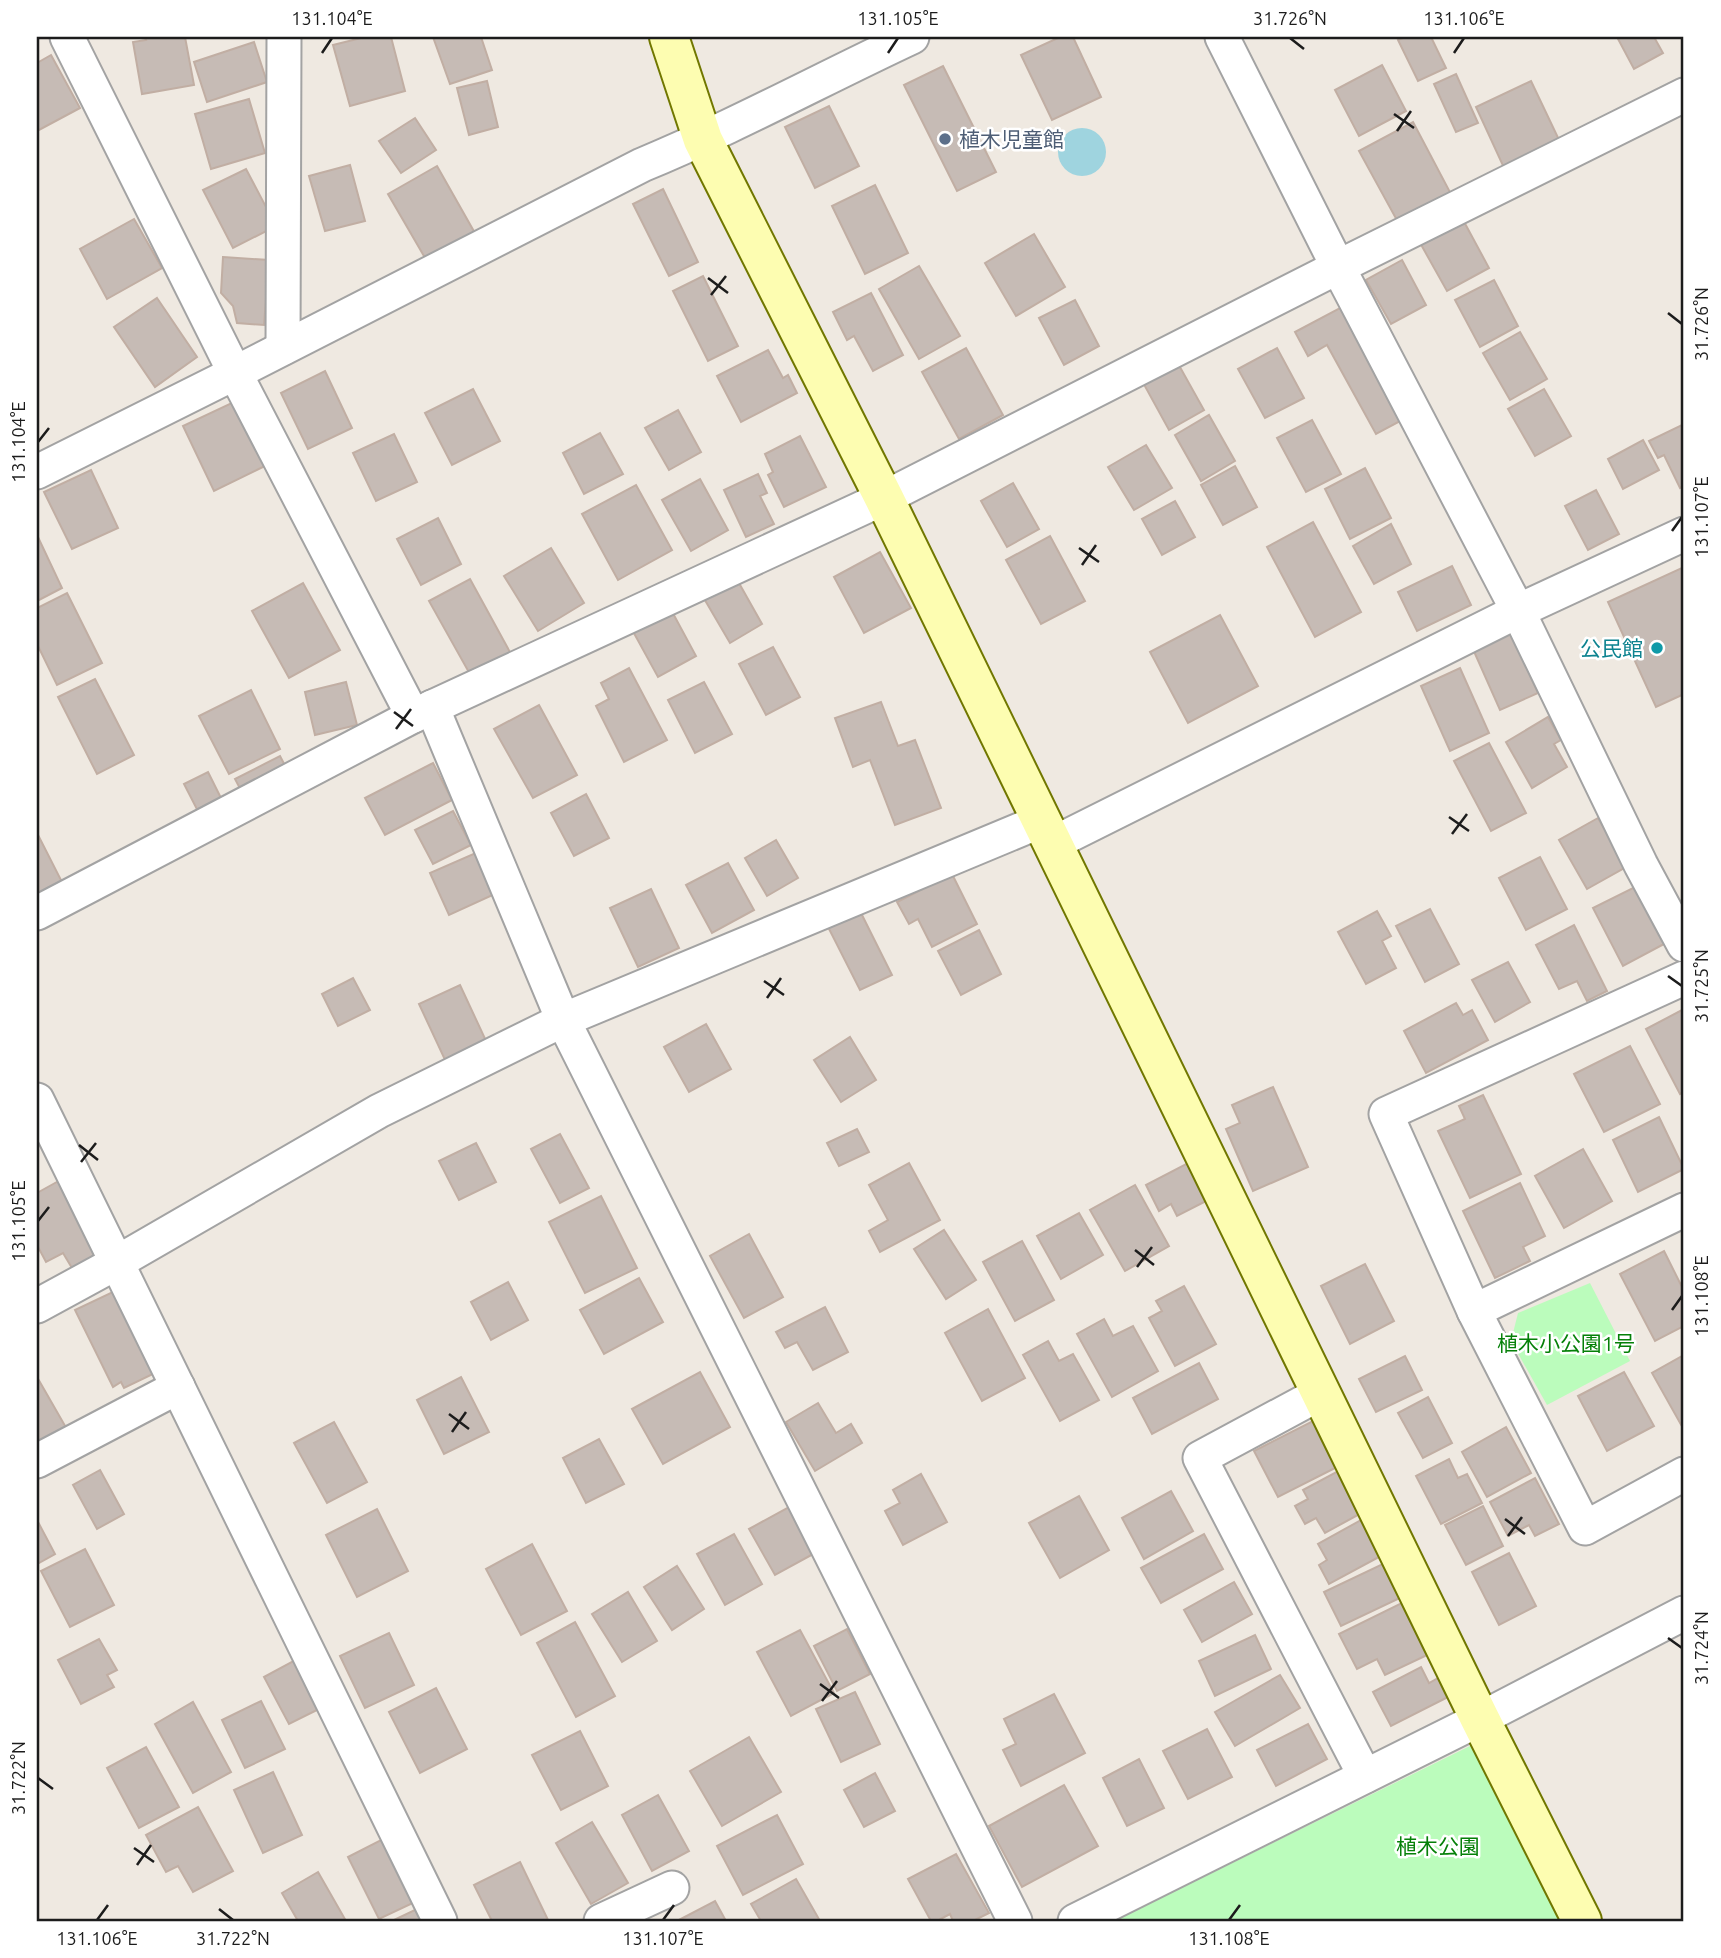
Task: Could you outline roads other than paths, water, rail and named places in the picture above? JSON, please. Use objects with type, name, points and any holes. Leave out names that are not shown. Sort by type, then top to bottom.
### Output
[{"type":"street","points":[[67,37],[235,373],[423,711],[563,1020],[1015,1921]]},
{"type":"street","points":[[283,348],[284,37]]},
{"type":"street","points":[[669,37],[703,139],[884,498],[1479,1719],[1582,1921]]},
{"type":"street","points":[[37,472],[642,165],[703,139],[912,37]]},
{"type":"street","points":[[1222,37],[1338,267],[1518,611],[1641,865],[1684,945]]},
{"type":"street","points":[[37,913],[423,711],[884,498],[1684,95]]},
{"type":"street","points":[[37,1306],[379,1111],[563,1020],[1047,833],[1684,534]]},
{"type":"street","points":[[1684,978],[1386,1114],[1474,1311],[1585,1528],[1684,1474]]},
{"type":"street","points":[[37,1100],[440,1921]]},
{"type":"street","points":[[1474,1311],[1684,1210]]},
{"type":"street","points":[[37,1461],[178,1387]]},
{"type":"street","points":[[1321,1393],[1200,1458],[1365,1776]]},
{"type":"street","points":[[1075,1921],[1684,1613]]},
{"type":"street","points":[[601,1921],[672,1888]]},
{"type":"water","points":[[1082,128],[1099,135],[1106,152],[1099,169],[1082,176],[1065,169],[1058,152],[1065,135]]},
{"type":"place","name":"植木児童館","points":[[945,139]]},
{"type":"place","name":"公民館","points":[[1657,648]]},
{"type":"park label","name":"植木小公園1号","points":[[1566,1343]]},
{"type":"park label","name":"植木公園","points":[[1438,1846]]}]
